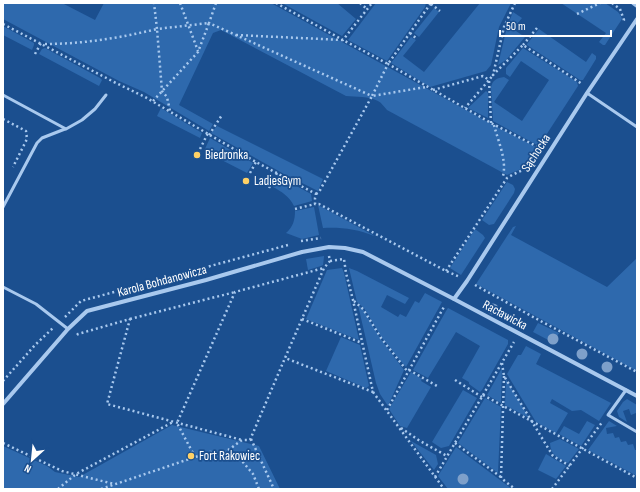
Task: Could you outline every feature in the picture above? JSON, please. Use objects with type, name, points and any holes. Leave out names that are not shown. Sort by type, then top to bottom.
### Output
[{"type":"street","points":[[632,3],[637,6]]},
{"type":"street","name":"Sąchocka","points":[[454,299],[587,93],[637,19]]},
{"type":"street","name":"Karola Bohdanowicza","points":[[3,404],[68,329],[87,311],[206,280],[302,252],[329,247],[346,248],[363,252]]},
{"type":"street","name":"Racławicka","points":[[363,252],[637,396]]},
{"type":"lane","points":[[587,93],[637,127]]},
{"type":"lane","points":[[3,95],[66,129]]},
{"type":"lane","points":[[3,207],[37,143],[42,138],[66,129],[82,120],[106,95]]},
{"type":"lane","points":[[3,287],[36,304],[68,329]]},
{"type":"lane","points":[[626,390],[608,415],[637,432]]},
{"type":"path","points":[[154,3],[162,91],[167,97],[170,111]]},
{"type":"path","points":[[180,3],[198,52]]},
{"type":"path","points":[[153,101],[198,52],[216,3]]},
{"type":"path","points":[[276,3],[388,64],[492,124],[540,148],[544,142]]},
{"type":"path","points":[[360,3],[367,9]]},
{"type":"path","points":[[343,40],[372,3]]},
{"type":"path","points":[[315,204],[316,194],[320,192],[388,64],[431,3],[440,11]]},
{"type":"path","points":[[493,75],[504,27],[515,3]]},
{"type":"path","points":[[577,14],[600,3]]},
{"type":"path","points":[[612,3],[620,9],[624,20],[620,27]]},
{"type":"path","points":[[42,44],[68,44],[135,35],[157,29],[209,23],[372,96],[427,87]]},
{"type":"path","points":[[3,24],[153,101],[256,162],[316,194]]},
{"type":"path","points":[[465,108],[493,75],[523,45],[537,28]]},
{"type":"path","points":[[410,33],[417,39]]},
{"type":"path","points":[[234,35],[343,40]]},
{"type":"path","points":[[35,54],[42,44]]},
{"type":"path","points":[[523,45],[582,84],[586,78]]},
{"type":"path","points":[[432,90],[483,76],[489,80]]},
{"type":"path","points":[[489,80],[492,124],[502,153],[503,176]]},
{"type":"path","points":[[200,149],[208,134],[222,115]]},
{"type":"path","points":[[3,119],[26,131],[28,139],[10,172]]},
{"type":"path","points":[[250,173],[256,162]]},
{"type":"path","points":[[446,271],[507,178],[529,168]]},
{"type":"path","points":[[269,188],[277,173]]},
{"type":"path","points":[[295,209],[319,204],[446,271],[467,280],[637,372]]},
{"type":"path","points":[[329,247],[330,261]]},
{"type":"path","points":[[130,319],[107,404],[242,440],[250,440],[324,268],[330,261],[344,259],[373,392],[444,489]]},
{"type":"path","points":[[73,340],[78,334],[130,319],[324,268]]},
{"type":"path","points":[[177,422],[235,292]]},
{"type":"path","points":[[354,300],[363,309],[381,338],[409,371],[437,386]]},
{"type":"path","points":[[387,410],[445,305]]},
{"type":"path","points":[[302,319],[363,343]]},
{"type":"path","points":[[435,477],[514,342]]},
{"type":"path","points":[[285,358],[373,392]]},
{"type":"path","points":[[501,478],[504,406],[504,376],[502,362]]},
{"type":"path","points":[[504,376],[553,456],[570,466]]},
{"type":"path","points":[[455,380],[637,478]]},
{"type":"path","points":[[552,489],[608,415]]},
{"type":"path","points":[[58,489],[76,474],[173,422]]},
{"type":"path","points":[[177,422],[195,457]]},
{"type":"path","points":[[398,426],[420,441],[447,456]]},
{"type":"path","points":[[251,438],[274,489]]},
{"type":"path","points":[[223,454],[242,440]]},
{"type":"path","points":[[3,443],[62,471],[114,485]]},
{"type":"path","points":[[455,443],[515,489]]},
{"type":"path","points":[[101,489],[210,452],[233,455],[242,461],[253,474],[259,489]]},
{"type":"shaded area","points":[[3,3],[62,3],[95,20],[104,3],[271,3],[538,148],[526,167],[507,175],[387,110],[378,101],[367,97],[346,96],[221,30],[213,33],[179,105],[213,124],[209,131],[144,92],[119,81],[3,19]]},
{"type":"shaded area","points":[[282,3],[337,3],[356,19],[342,36]]},
{"type":"shaded area","points":[[376,3],[426,3],[425,7],[387,61],[348,40]]},
{"type":"shaded area","points":[[480,3],[511,3],[499,27],[491,65],[486,71],[430,87],[391,63],[411,37],[416,40],[403,56],[424,72]]},
{"type":"shaded area","points":[[561,3],[605,3],[618,12],[622,19],[605,45],[603,45],[599,42],[606,33]]},
{"type":"shaded area","points":[[434,8],[439,12],[419,37],[414,33]]},
{"type":"shaded area","points":[[513,12],[522,18],[513,29],[525,37],[506,60],[498,65],[507,27]]},
{"type":"shaded area","points":[[3,26],[34,43],[32,50],[3,35]]},
{"type":"shaded area","points":[[539,29],[586,62],[592,53],[596,56],[596,59],[583,80],[580,80],[527,45]]},
{"type":"shaded area","points":[[45,48],[100,78],[102,80],[99,86],[39,54],[42,49]]},
{"type":"shaded area","points":[[523,48],[577,82],[578,86],[539,146],[493,121],[491,88],[492,83],[495,80],[504,77],[509,80],[494,102],[522,121],[549,80],[521,61],[510,77],[506,74],[506,68]]},
{"type":"shaded area","points":[[486,91],[488,93],[488,118],[468,108]]},
{"type":"shaded area","points":[[161,108],[202,133],[200,138],[157,116]]},
{"type":"shaded area","points":[[217,126],[323,179],[318,191],[284,174],[211,133]]},
{"type":"shaded area","points":[[210,138],[253,163],[247,173],[204,151]]},
{"type":"shaded area","points":[[278,176],[311,194],[312,201],[294,206],[288,197],[273,187]]},
{"type":"shaded area","points":[[507,182],[513,185],[515,189],[514,193],[494,224],[489,225],[482,220]]},
{"type":"shaded area","points":[[318,205],[374,236],[349,229],[323,228]]},
{"type":"shaded area","points":[[314,207],[319,235],[302,239],[286,233],[293,223],[295,211]]},
{"type":"shaded area","points":[[516,226],[511,235],[607,287],[637,258],[637,371],[476,284],[513,227]]},
{"type":"shaded area","points":[[475,229],[485,238],[461,275],[450,268]]},
{"type":"shaded area","points":[[324,256],[323,265],[308,270],[306,259]]},
{"type":"shaded area","points":[[342,268],[359,340],[306,319],[327,270]]},
{"type":"shaded area","points":[[349,268],[409,298],[405,304],[387,295],[381,307],[398,317],[400,314],[406,317],[415,301],[419,303],[425,293],[442,302],[406,367],[382,338],[364,308],[357,302]]},
{"type":"shaded area","points":[[358,305],[363,309],[380,338],[404,370],[388,406],[380,394],[376,383]]},
{"type":"shaded area","points":[[448,308],[508,340],[508,344],[480,392],[462,378],[480,346],[456,332],[428,378],[413,370]]},
{"type":"shaded area","points":[[538,323],[559,333],[554,342],[533,332]]},
{"type":"shaded area","points":[[341,337],[360,345],[369,386],[366,388],[326,371]]},
{"type":"shaded area","points":[[526,346],[541,354],[536,364],[611,403],[599,421],[581,410],[572,411],[552,399],[550,403],[568,413],[556,433],[536,422],[507,374],[518,355],[521,355]]},
{"type":"shaded area","points":[[502,368],[501,403],[487,395]]},
{"type":"shaded area","points":[[411,372],[431,387],[407,428],[400,426],[389,409]]},
{"type":"shaded area","points":[[506,379],[529,418],[505,405]]},
{"type":"shaded area","points":[[463,390],[477,398],[449,446],[441,448],[432,442]]},
{"type":"shaded area","points":[[485,398],[501,407],[498,473],[458,443]]},
{"type":"shaded area","points":[[627,399],[637,405],[637,418],[636,413],[631,415],[629,409],[623,411],[627,422],[619,417],[617,411]]},
{"type":"shaded area","points":[[587,421],[595,425],[581,446],[559,434],[564,426],[579,434]]},
{"type":"shaded area","points":[[609,421],[617,426],[606,428],[607,434],[613,433],[615,438],[619,437],[621,442],[626,441],[628,445],[633,444],[635,450],[637,450],[637,476],[588,450]]},
{"type":"shaded area","name":"Fort Rakowiec","points":[[172,425],[259,446],[280,489],[3,489],[3,446],[47,466],[55,472],[79,477]]},
{"type":"shaded area","points":[[560,439],[579,449],[568,463],[553,454],[552,451],[550,443]]},
{"type":"shaded area","points":[[411,441],[436,455],[438,464],[434,470]]},
{"type":"shaded area","points":[[456,447],[512,489],[448,489],[438,476]]},
{"type":"shaded area","points":[[546,454],[566,466],[556,479],[538,470]]},
{"type":"place","name":"Biedronka","points":[[197,155]]},
{"type":"place","name":"LadiesGym","points":[[246,181]]},
{"type":"place","name":"Fort Rakowiec","points":[[191,456]]}]
